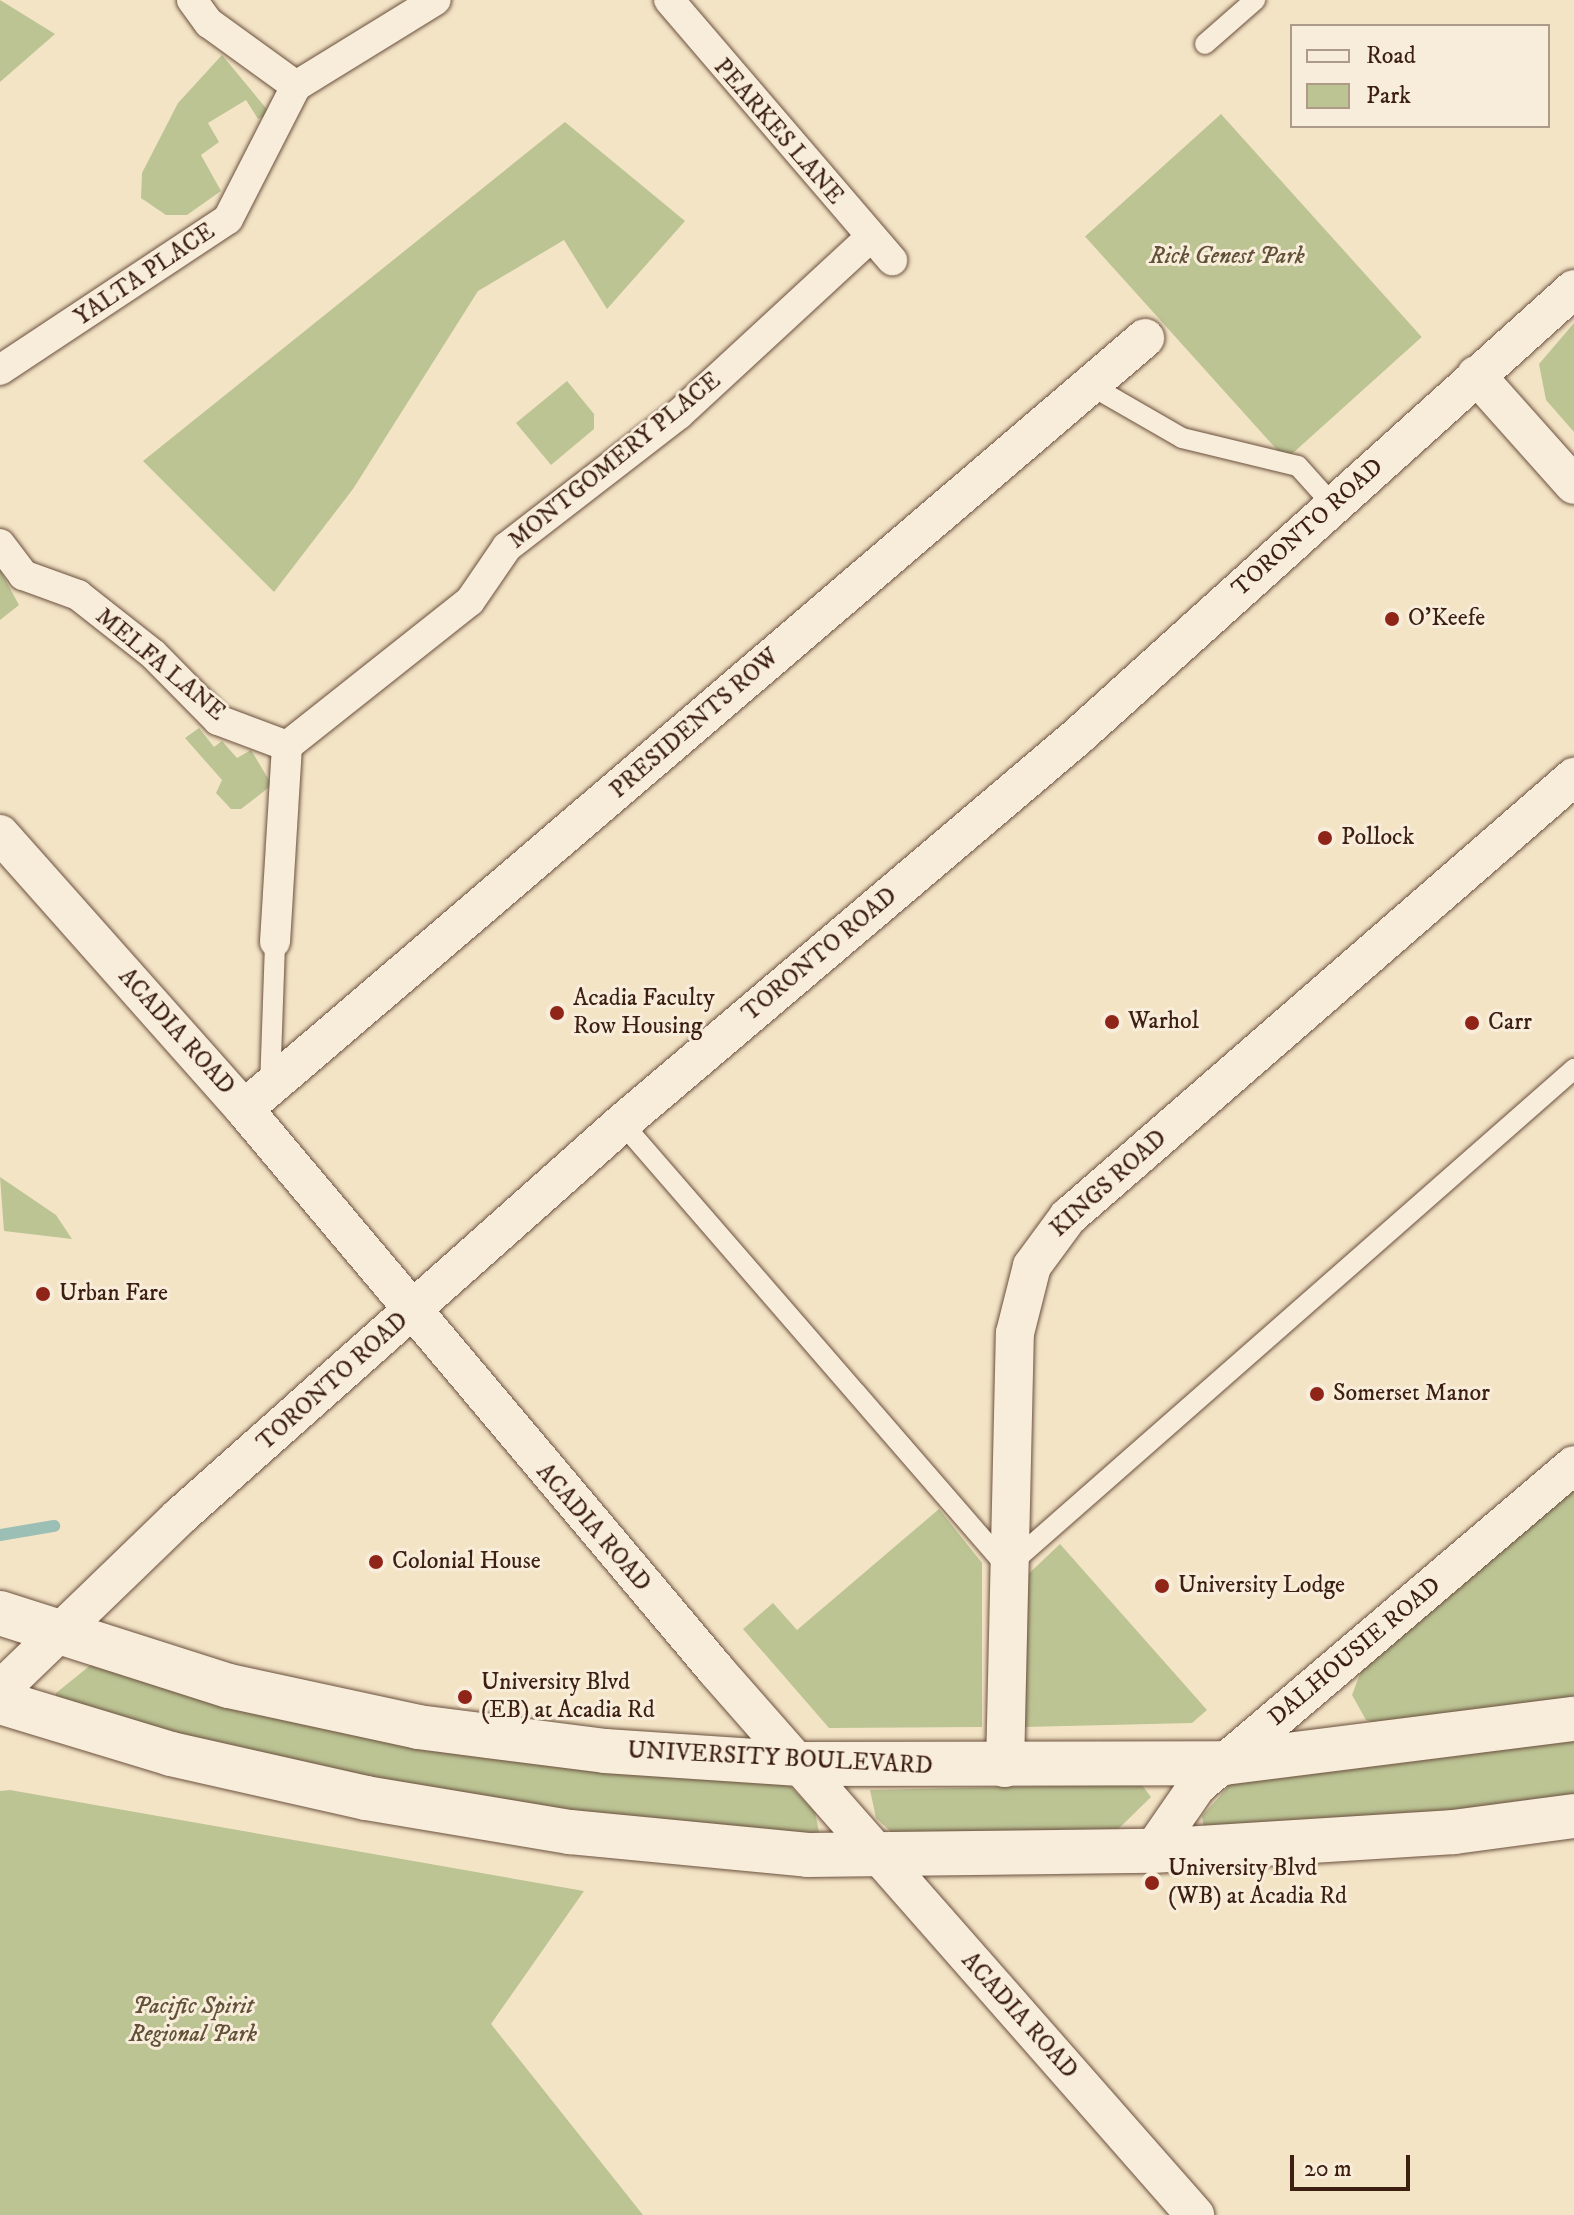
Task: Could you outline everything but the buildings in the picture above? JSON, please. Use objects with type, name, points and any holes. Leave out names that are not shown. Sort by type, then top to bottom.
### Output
[{"type":"main road","name":"UNIVERSITY BOULEVARD","points":[[0,1613],[229,1686],[418,1727],[605,1751],[800,1764],[1005,1768],[1224,1763],[1574,1719]]},
{"type":"main road","points":[[0,1702],[267,1778],[467,1817],[673,1844],[877,1856],[1152,1851],[1454,1832],[1574,1816]]},
{"type":"street","points":[[192,0],[209,23],[296,86],[436,0]]},
{"type":"street","name":"PEARKES LANE","points":[[674,2],[892,260]]},
{"type":"street","name":"YALTA PLACE","points":[[0,370],[228,219],[296,86]]},
{"type":"street","name":"MONTGOMERY PLACE","points":[[287,746],[470,601],[507,547],[679,414],[871,237]]},
{"type":"street","name":"TORONTO ROAD","points":[[0,1690],[55,1633],[622,1123],[1077,737],[1574,289]]},
{"type":"street","name":"PRESIDENTS ROW","points":[[257,1098],[1145,338]]},
{"type":"street","points":[[1476,375],[1574,485]]},
{"type":"street","name":"MELFA LANE","points":[[0,544],[23,575],[78,595],[153,654],[218,720],[287,746]]},
{"type":"street","points":[[275,942],[287,746]]},
{"type":"street","name":"KINGS ROAD","points":[[1005,1768],[1007,1567],[1015,1333],[1020,1294],[1047,1240],[1574,777]]},
{"type":"street","name":"ACADIA ROAD","points":[[0,834],[257,1098],[411,1312],[877,1856],[1195,2215]]},
{"type":"street","name":"DALHOUSIE ROAD","points":[[1152,1851],[1160,1831],[1224,1763],[1574,1465]]},
{"type":"lane","points":[[1205,44],[1255,0]]},
{"type":"lane","points":[[1090,385],[1182,438],[1298,466],[1333,505]]},
{"type":"lane","points":[[257,1098],[275,942]]},
{"type":"lane","points":[[622,1123],[1007,1567],[1574,1069]]},
{"type":"green space","points":[[0,0],[55,34],[0,82]]},
{"type":"green space","points":[[222,55],[270,113],[258,119],[246,100],[208,123],[219,142],[201,155],[221,191],[187,215],[166,215],[141,198],[142,173],[178,103]]},
{"type":"green space","name":"Rick Genest Park","points":[[1221,114],[1422,337],[1286,459],[1085,236]]},
{"type":"green space","points":[[565,122],[685,221],[607,309],[564,240],[478,291],[353,489],[274,592],[143,461]]},
{"type":"green space","points":[[1574,323],[1574,432],[1546,400],[1539,364]]},
{"type":"green space","points":[[567,381],[594,414],[594,429],[551,465],[516,423]]},
{"type":"green space","points":[[0,570],[19,605],[0,620]]},
{"type":"green space","points":[[199,728],[214,747],[222,741],[237,758],[251,750],[272,785],[241,809],[231,809],[216,793],[222,780],[185,738]]},
{"type":"green space","points":[[0,1177],[56,1215],[72,1239],[4,1231]]},
{"type":"green space","points":[[1574,1483],[1574,1698],[1380,1724],[1366,1720],[1352,1695],[1363,1666]]},
{"type":"green space","points":[[939,1509],[982,1563],[982,1727],[829,1728],[743,1629],[773,1603],[797,1630]]},
{"type":"green space","points":[[1060,1544],[1207,1710],[1192,1723],[1025,1727],[1020,1582]]},
{"type":"green space","points":[[97,1660],[784,1780],[815,1812],[819,1832],[808,1840],[460,1801],[57,1706],[56,1693]]},
{"type":"green space","points":[[1574,1731],[1574,1795],[1437,1817],[1204,1829],[1202,1816],[1235,1779]]},
{"type":"green space","points":[[1141,1784],[1151,1797],[1108,1839],[901,1841],[876,1818],[870,1790]]},
{"type":"green space","name":"Pacific Spirit Regional Park","points":[[10,1790],[584,1891],[491,2024],[643,2215],[0,2215],[0,1791]]},
{"type":"waterway","points":[[0,1535],[54,1526]]},
{"type":"place","name":"O'Keefe","points":[[1392,619]]},
{"type":"place","name":"Pollock","points":[[1325,838]]},
{"type":"place","name":"Acadia Faculty Row Housing","points":[[557,1013]]},
{"type":"place","name":"Warhol","points":[[1112,1022]]},
{"type":"place","name":"Carr","points":[[1472,1023]]},
{"type":"place","name":"Urban Fare","points":[[43,1294]]},
{"type":"place","name":"Somerset Manor","points":[[1317,1394]]},
{"type":"place","name":"Colonial House","points":[[376,1562]]},
{"type":"place","name":"University Lodge","points":[[1162,1586]]},
{"type":"place","name":"University Blvd (EB) at Acadia Rd","points":[[465,1697]]},
{"type":"place","name":"University Blvd (WB) at Acadia Rd","points":[[1152,1883]]}]
